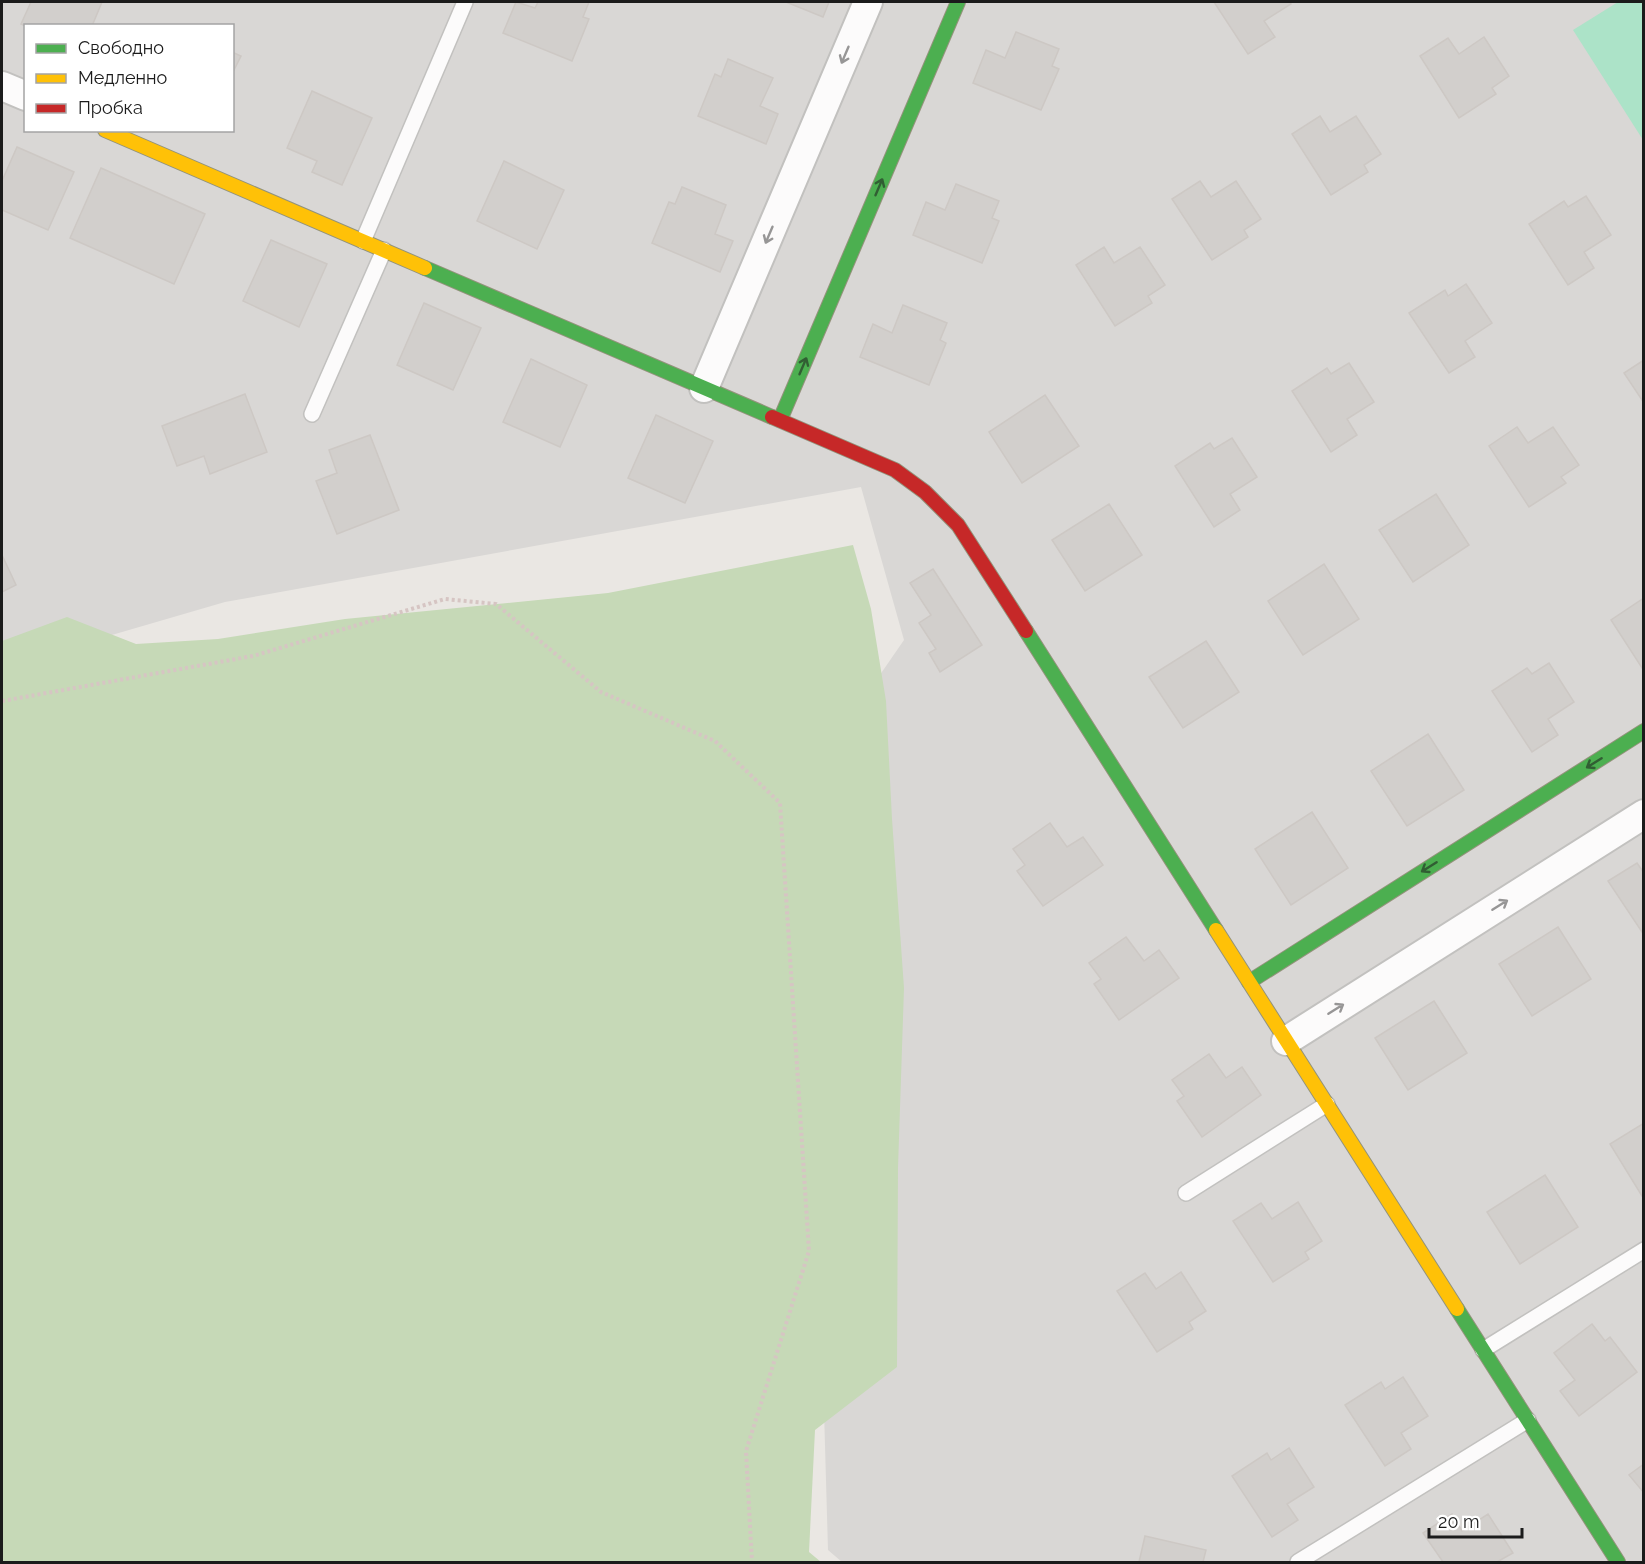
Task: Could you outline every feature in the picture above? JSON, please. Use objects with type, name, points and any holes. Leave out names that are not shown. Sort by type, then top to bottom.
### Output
[{"type":"street","points":[[704,388],[868,2]]},
{"type":"street","points":[[780,420],[958,2]]},
{"type":"street","points":[[2,86],[24,95]]},
{"type":"street","points":[[110,132],[895,470],[925,492],[958,525],[1618,1563]]},
{"type":"street","points":[[1249,982],[1644,731]]},
{"type":"street","points":[[1286,1041],[1644,814]]},
{"type":"lane","points":[[363,241],[465,2]]},
{"type":"lane","points":[[312,414],[384,250]]},
{"type":"lane","points":[[1186,1193],[1327,1104]]},
{"type":"lane","points":[[1483,1350],[1644,1250]]},
{"type":"lane","points":[[1298,1563],[1528,1420]]},
{"type":"path","points":[[2,702],[253,656],[445,599],[496,604],[601,692],[715,741],[780,803],[809,1251],[746,1451],[752,1563]]},
{"type":"shaded area","points":[[2,2],[1643,2],[1643,1562],[842,1562],[828,1550],[806,782],[904,640],[861,487],[225,602],[2,667]]},
{"type":"green space","points":[[1618,2],[1643,2],[1643,140],[1573,30]]},
{"type":"green space","points":[[853,545],[871,609],[886,701],[904,988],[898,1168],[897,1367],[815,1430],[809,1552],[821,1562],[2,1562],[2,641],[67,617],[136,644],[218,639],[345,619],[608,593]]},
{"type":"building","points":[[31,2],[102,2],[93,24],[21,24]]},
{"type":"building","points":[[516,2],[535,8],[538,2],[589,2],[583,17],[589,19],[572,61],[503,33]]},
{"type":"building","points":[[786,2],[829,2],[823,17]]},
{"type":"building","points":[[1214,2],[1290,2],[1291,4],[1264,21],[1275,37],[1248,54]]},
{"type":"building","points":[[1016,32],[1059,49],[1052,66],[1059,69],[1041,110],[973,83],[986,50],[1005,58]]},
{"type":"building","points":[[1484,37],[1509,76],[1492,88],[1496,94],[1459,118],[1420,56],[1448,38],[1459,54]]},
{"type":"building","points":[[234,53],[241,56],[234,70]]},
{"type":"building","points":[[728,59],[773,78],[760,106],[778,114],[766,144],[698,116],[715,74],[721,77]]},
{"type":"building","points":[[312,91],[372,118],[342,185],[312,172],[317,161],[287,148]]},
{"type":"building","points":[[1320,116],[1330,132],[1356,116],[1381,154],[1364,165],[1368,172],[1331,195],[1292,134]]},
{"type":"building","points":[[17,147],[74,172],[48,230],[2,210],[2,181]]},
{"type":"building","points":[[504,161],[564,190],[537,249],[477,221]]},
{"type":"building","points":[[101,168],[205,214],[174,284],[70,238]]},
{"type":"building","points":[[1200,181],[1211,197],[1236,181],[1261,219],[1244,230],[1248,237],[1212,260],[1172,199]]},
{"type":"building","points":[[956,184],[999,201],[992,218],[999,221],[982,263],[913,235],[926,202],[945,210]]},
{"type":"building","points":[[682,187],[726,205],[715,234],[733,241],[720,272],[652,243],[669,202],[675,204]]},
{"type":"building","points":[[1586,196],[1611,235],[1584,252],[1594,268],[1568,285],[1529,224],[1564,201],[1568,207]]},
{"type":"building","points":[[271,240],[327,264],[299,327],[243,301]]},
{"type":"building","points":[[1104,247],[1114,263],[1140,247],[1165,285],[1148,296],[1152,303],[1115,326],[1076,265]]},
{"type":"building","points":[[1466,284],[1492,323],[1465,341],[1475,357],[1449,373],[1409,313],[1445,290],[1448,296]]},
{"type":"building","points":[[424,303],[481,328],[453,390],[397,365]]},
{"type":"building","points":[[903,305],[947,323],[940,340],[946,343],[929,385],[860,357],[873,324],[892,333]]},
{"type":"building","points":[[531,359],[587,385],[560,447],[503,422]]},
{"type":"building","points":[[1644,360],[1644,403],[1624,373]]},
{"type":"building","points":[[1349,363],[1374,402],[1347,419],[1357,435],[1331,452],[1292,391],[1327,368],[1331,374]]},
{"type":"building","points":[[245,394],[267,452],[210,474],[204,456],[177,466],[162,426]]},
{"type":"building","points":[[1045,395],[1079,446],[1022,483],[989,432]]},
{"type":"building","points":[[656,415],[713,441],[685,503],[628,478]]},
{"type":"building","points":[[1517,427],[1528,443],[1553,427],[1579,465],[1561,477],[1566,483],[1529,507],[1489,446]]},
{"type":"building","points":[[370,435],[399,510],[337,534],[316,481],[337,473],[329,450]]},
{"type":"building","points":[[1232,438],[1257,477],[1230,494],[1240,510],[1214,527],[1175,466],[1210,443],[1214,449]]},
{"type":"building","points":[[1436,494],[1469,545],[1413,582],[1379,530]]},
{"type":"building","points":[[1109,504],[1142,555],[1085,591],[1052,540]]},
{"type":"building","points":[[2,555],[16,585],[2,592]]},
{"type":"building","points":[[1324,564],[1359,619],[1303,655],[1268,601]]},
{"type":"building","points":[[933,569],[982,645],[940,672],[929,653],[936,649],[919,623],[931,615],[910,583]]},
{"type":"building","points":[[1644,598],[1644,671],[1611,620]]},
{"type":"building","points":[[1206,641],[1239,692],[1183,728],[1149,677]]},
{"type":"building","points":[[1549,663],[1574,702],[1548,719],[1558,735],[1532,752],[1492,691],[1527,668],[1532,674]]},
{"type":"building","points":[[1428,734],[1464,790],[1407,826],[1371,771]]},
{"type":"building","points":[[1312,812],[1348,868],[1291,905],[1255,849]]},
{"type":"building","points":[[1050,823],[1067,847],[1083,837],[1103,865],[1043,906],[1017,871],[1025,865],[1013,849]]},
{"type":"building","points":[[1637,863],[1644,873],[1644,935],[1608,881]]},
{"type":"building","points":[[1558,927],[1591,979],[1532,1016],[1499,964]]},
{"type":"building","points":[[1126,937],[1144,961],[1159,950],[1179,978],[1119,1020],[1094,984],[1101,979],[1089,963]]},
{"type":"building","points":[[1434,1001],[1467,1053],[1408,1090],[1375,1038]]},
{"type":"building","points":[[1209,1054],[1226,1078],[1242,1067],[1261,1095],[1202,1137],[1177,1101],[1184,1096],[1172,1080]]},
{"type":"building","points":[[1644,1123],[1644,1195],[1642,1196],[1610,1144]]},
{"type":"building","points":[[1545,1175],[1578,1227],[1520,1264],[1487,1212]]},
{"type":"building","points":[[1298,1202],[1322,1241],[1305,1252],[1309,1259],[1273,1282],[1233,1221],[1261,1203],[1272,1219]]},
{"type":"building","points":[[1181,1272],[1206,1311],[1189,1322],[1193,1329],[1157,1352],[1117,1291],[1145,1273],[1156,1289]]},
{"type":"building","points":[[1592,1324],[1605,1341],[1610,1337],[1637,1372],[1579,1416],[1560,1391],[1575,1380],[1554,1353]]},
{"type":"building","points":[[1403,1377],[1428,1416],[1401,1433],[1411,1449],[1385,1466],[1345,1405],[1381,1382],[1385,1389]]},
{"type":"building","points":[[1289,1448],[1314,1487],[1287,1504],[1298,1520],[1272,1537],[1232,1476],[1267,1453],[1271,1460]]},
{"type":"building","points":[[1644,1464],[1644,1493],[1629,1475]]},
{"type":"building","points":[[1452,1514],[1462,1531],[1488,1514],[1513,1553],[1497,1562],[1443,1562],[1423,1533]]},
{"type":"building","points":[[1145,1536],[1206,1550],[1203,1562],[1139,1562]]},
{"type":"traffic: fast","points":[[780,420],[958,2]]},
{"type":"traffic: fast","points":[[425,268],[772,417]]},
{"type":"traffic: fast","points":[[1026,631],[1216,930]]},
{"type":"traffic: fast","points":[[1249,982],[1644,731]]},
{"type":"traffic: fast","points":[[1457,1309],[1618,1562]]},
{"type":"traffic: slow","points":[[110,132],[425,268]]},
{"type":"traffic: slow","points":[[1216,930],[1457,1309]]},
{"type":"traffic: jam","points":[[772,417],[895,470],[925,492],[958,525],[1026,631]]}]
